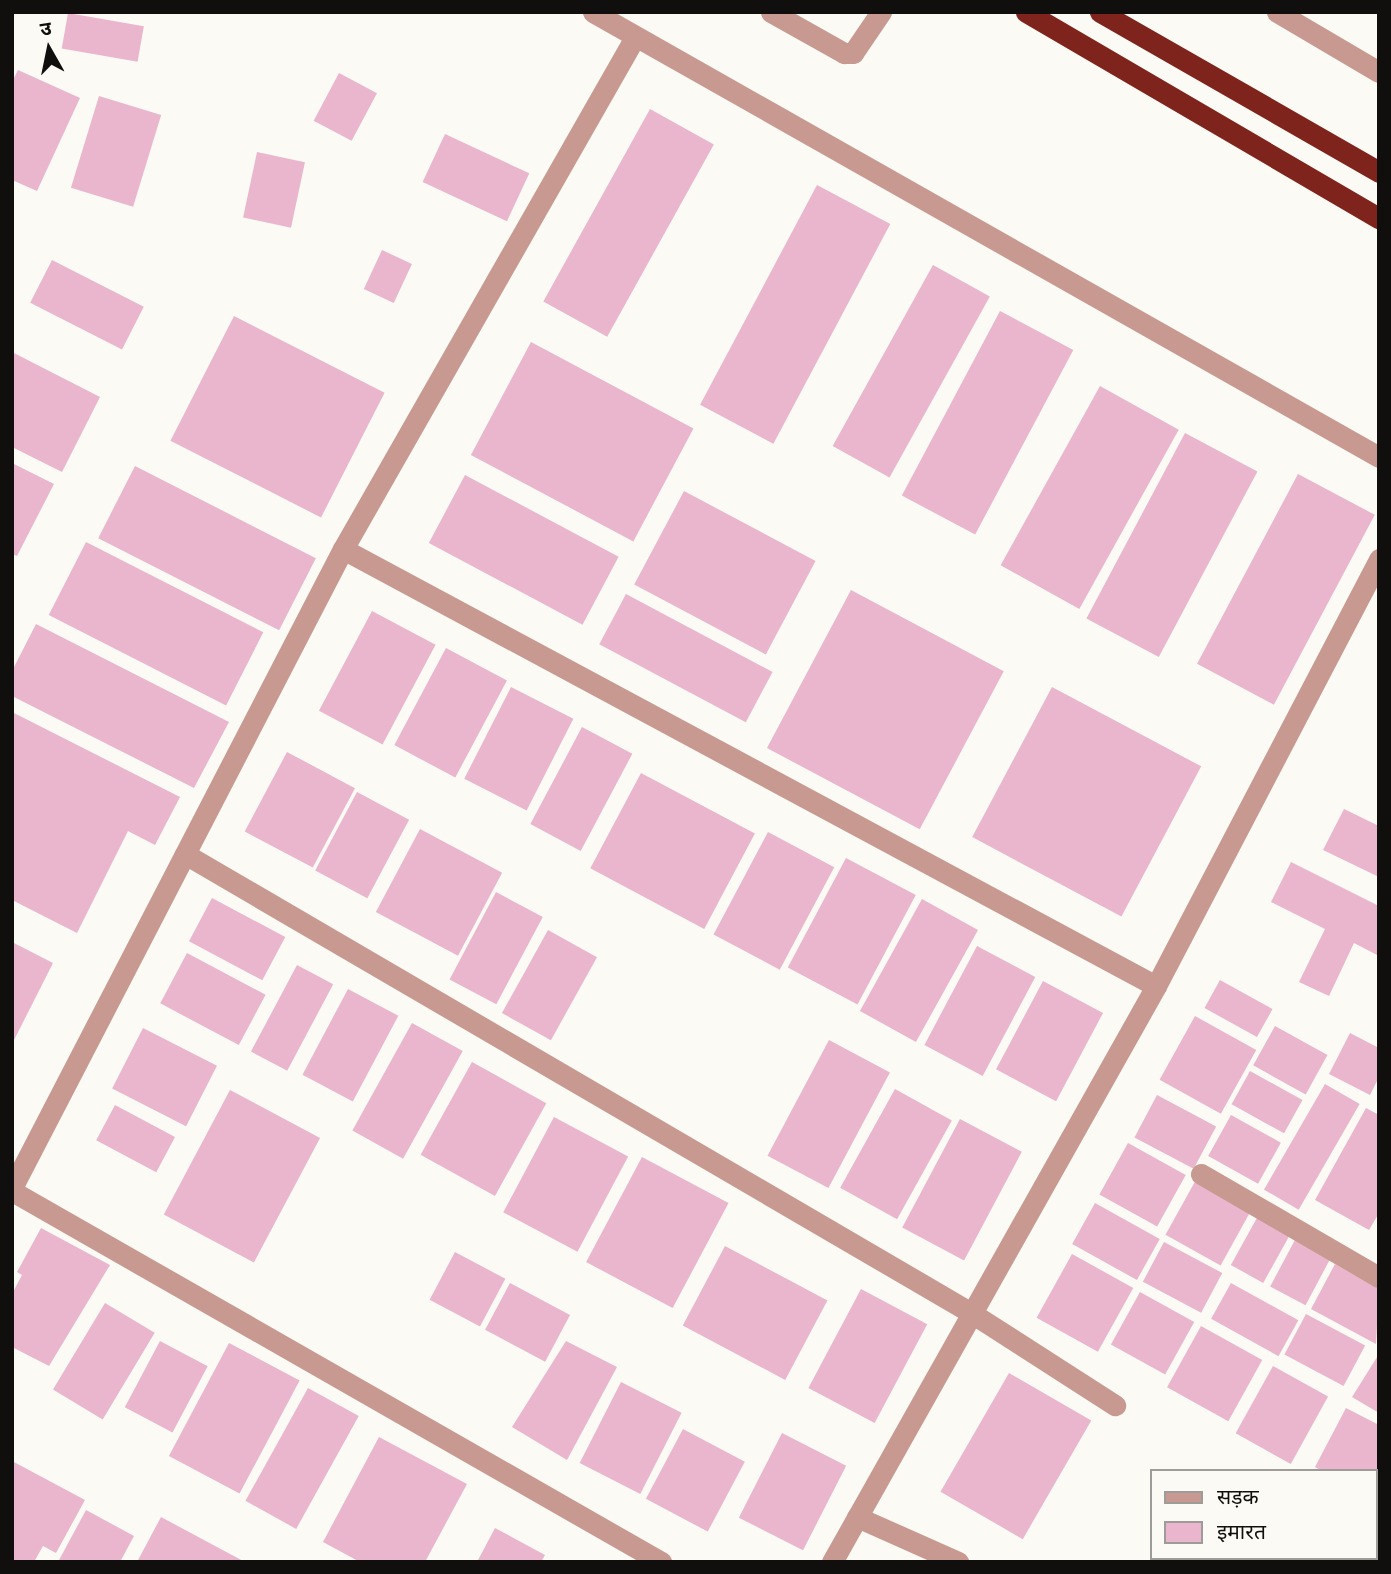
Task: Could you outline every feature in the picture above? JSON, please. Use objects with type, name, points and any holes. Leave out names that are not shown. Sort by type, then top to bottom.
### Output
[{"type":"highway","points":[[1026,12],[1379,218]]},
{"type":"highway","points":[[1100,12],[1379,172]]},
{"type":"street","points":[[593,12],[1379,457]]},
{"type":"street","points":[[771,12],[844,53],[853,53],[881,12]]},
{"type":"street","points":[[1277,12],[1379,72]]},
{"type":"street","points":[[635,37],[343,549],[12,1190],[661,1562]]},
{"type":"street","points":[[343,549],[1156,986]]},
{"type":"street","points":[[832,1562],[1156,986],[1379,559]]},
{"type":"street","points":[[185,854],[972,1314],[1115,1405]]},
{"type":"street","points":[[1201,1174],[1379,1277]]},
{"type":"street","points":[[857,1517],[958,1562]]},
{"type":"building","points":[[68,13],[144,26],[138,62],[62,48]]},
{"type":"building","points":[[18,70],[80,98],[37,191],[12,180],[12,82]]},
{"type":"building","points":[[339,73],[377,93],[352,141],[314,121]]},
{"type":"building","points":[[99,96],[161,115],[133,207],[71,188]]},
{"type":"building","points":[[650,109],[714,144],[607,337],[543,301]]},
{"type":"building","points":[[445,134],[529,173],[507,221],[423,182]]},
{"type":"building","points":[[257,152],[305,162],[291,228],[243,218]]},
{"type":"building","points":[[817,185],[890,224],[773,444],[700,405]]},
{"type":"building","points":[[382,250],[412,264],[394,303],[364,289]]},
{"type":"building","points":[[52,260],[144,307],[122,350],[30,303]]},
{"type":"building","points":[[933,265],[990,297],[889,478],[833,446]]},
{"type":"building","points":[[1000,311],[1073,350],[975,535],[902,496]]},
{"type":"building","points":[[234,316],[385,393],[321,517],[170,441]]},
{"type":"building","points":[[531,342],[693,428],[633,541],[471,455]]},
{"type":"building","points":[[12,352],[100,397],[62,472],[12,447]]},
{"type":"building","points":[[1100,386],[1179,430],[1079,609],[1001,565]]},
{"type":"building","points":[[1185,433],[1257,471],[1159,657],[1086,618]]},
{"type":"building","points":[[12,463],[54,484],[17,556],[12,554]]},
{"type":"building","points":[[135,466],[316,558],[279,630],[98,538]]},
{"type":"building","points":[[1298,474],[1375,515],[1274,705],[1197,664]]},
{"type":"building","points":[[465,475],[619,557],[582,625],[429,543]]},
{"type":"building","points":[[684,491],[816,561],[766,655],[634,585]]},
{"type":"building","points":[[86,542],[263,632],[226,705],[49,615]]},
{"type":"building","points":[[851,590],[1004,671],[920,829],[767,748]]},
{"type":"building","points":[[626,594],[773,672],[746,722],[599,644]]},
{"type":"building","points":[[372,611],[436,645],[383,745],[319,711]]},
{"type":"building","points":[[36,624],[229,722],[194,788],[12,696],[12,671]]},
{"type":"building","points":[[446,648],[507,680],[455,778],[394,745]]},
{"type":"building","points":[[511,687],[573,719],[527,811],[464,779]]},
{"type":"building","points":[[1052,687],[1201,766],[1121,916],[972,837]]},
{"type":"building","points":[[12,712],[180,797],[155,845],[128,831],[77,933],[12,900]]},
{"type":"building","points":[[582,727],[632,754],[581,851],[530,824]]},
{"type":"building","points":[[287,752],[355,788],[313,868],[245,831]]},
{"type":"building","points":[[641,773],[755,834],[704,929],[590,868]]},
{"type":"building","points":[[357,792],[409,820],[367,898],[315,871]]},
{"type":"building","points":[[1344,809],[1379,826],[1379,877],[1323,850]]},
{"type":"building","points":[[420,829],[502,873],[458,956],[376,912]]},
{"type":"building","points":[[768,832],[834,867],[780,970],[714,934]]},
{"type":"building","points":[[846,858],[916,895],[858,1005],[788,967]]},
{"type":"building","points":[[1291,862],[1379,906],[1379,956],[1354,943],[1329,996],[1299,982],[1325,929],[1271,902]]},
{"type":"building","points":[[496,892],[543,917],[496,1004],[450,979]]},
{"type":"building","points":[[212,898],[285,937],[262,980],[189,941]]},
{"type":"building","points":[[922,899],[978,930],[916,1042],[860,1011]]},
{"type":"building","points":[[548,930],[597,957],[551,1040],[502,1013]]},
{"type":"building","points":[[12,942],[53,963],[12,1044]]},
{"type":"building","points":[[977,946],[1035,977],[983,1076],[924,1045]]},
{"type":"building","points":[[187,953],[266,995],[239,1045],[160,1003]]},
{"type":"building","points":[[297,965],[333,984],[287,1071],[251,1052]]},
{"type":"building","points":[[1220,980],[1272,1009],[1257,1037],[1204,1008]]},
{"type":"building","points":[[1043,981],[1103,1013],[1056,1101],[996,1069]]},
{"type":"building","points":[[348,989],[398,1016],[353,1101],[302,1075]]},
{"type":"building","points":[[1195,1016],[1256,1050],[1221,1114],[1160,1080]]},
{"type":"building","points":[[412,1023],[463,1051],[403,1159],[352,1131]]},
{"type":"building","points":[[1275,1026],[1327,1055],[1306,1094],[1253,1065]]},
{"type":"building","points":[[143,1028],[217,1066],[186,1126],[112,1089]]},
{"type":"building","points":[[1350,1033],[1379,1048],[1379,1077],[1370,1095],[1329,1074]]},
{"type":"building","points":[[829,1040],[890,1072],[828,1188],[767,1156]]},
{"type":"building","points":[[472,1062],[546,1103],[495,1196],[421,1155]]},
{"type":"building","points":[[1250,1071],[1302,1100],[1284,1133],[1232,1104]]},
{"type":"building","points":[[1325,1084],[1360,1104],[1299,1210],[1264,1190]]},
{"type":"building","points":[[895,1089],[952,1121],[897,1219],[840,1188]]},
{"type":"building","points":[[230,1090],[320,1138],[254,1262],[164,1214]]},
{"type":"building","points":[[1157,1095],[1216,1126],[1194,1169],[1134,1137]]},
{"type":"building","points":[[115,1105],[175,1137],[156,1172],[96,1140]]},
{"type":"building","points":[[1366,1108],[1379,1115],[1379,1213],[1369,1230],[1315,1200]]},
{"type":"building","points":[[1231,1115],[1281,1143],[1258,1184],[1208,1156]]},
{"type":"building","points":[[554,1117],[628,1156],[577,1252],[503,1212]]},
{"type":"building","points":[[960,1119],[1022,1152],[964,1260],[902,1228]]},
{"type":"building","points":[[1128,1143],[1186,1175],[1157,1227],[1099,1195]]},
{"type":"building","points":[[642,1157],[729,1203],[673,1308],[586,1262]]},
{"type":"building","points":[[1197,1178],[1252,1209],[1221,1265],[1165,1235]]},
{"type":"building","points":[[1095,1203],[1160,1239],[1137,1280],[1072,1244]]},
{"type":"building","points":[[1258,1216],[1290,1234],[1263,1283],[1231,1265]]},
{"type":"building","points":[[41,1228],[110,1265],[49,1366],[12,1347],[12,1294],[22,1275],[17,1272]]},
{"type":"building","points":[[1296,1238],[1331,1257],[1305,1305],[1270,1287]]},
{"type":"building","points":[[1164,1242],[1222,1273],[1201,1313],[1143,1282]]},
{"type":"building","points":[[725,1246],[827,1300],[785,1380],[683,1325]]},
{"type":"building","points":[[455,1252],[505,1279],[480,1326],[430,1300]]},
{"type":"building","points":[[1072,1254],[1133,1288],[1098,1352],[1037,1318]]},
{"type":"building","points":[[1335,1264],[1379,1289],[1376,1344],[1311,1309]]},
{"type":"building","points":[[510,1283],[570,1315],[545,1362],[485,1330]]},
{"type":"building","points":[[1231,1283],[1298,1320],[1278,1356],[1211,1319]]},
{"type":"building","points":[[861,1289],[927,1324],[875,1423],[808,1388]]},
{"type":"building","points":[[1140,1292],[1194,1322],[1165,1375],[1111,1344]]},
{"type":"building","points":[[105,1303],[155,1333],[103,1419],[53,1390]]},
{"type":"building","points":[[1306,1314],[1365,1345],[1344,1386],[1284,1355]]},
{"type":"building","points":[[1201,1326],[1262,1360],[1228,1421],[1167,1387]]},
{"type":"building","points":[[160,1341],[208,1366],[172,1433],[125,1407]]},
{"type":"building","points":[[566,1341],[617,1367],[567,1460],[512,1427]]},
{"type":"building","points":[[229,1343],[300,1381],[240,1494],[169,1456]]},
{"type":"building","points":[[1379,1354],[1379,1413],[1352,1397]]},
{"type":"building","points":[[1273,1366],[1328,1397],[1291,1464],[1236,1433]]},
{"type":"building","points":[[1009,1373],[1091,1420],[1023,1539],[940,1492]]},
{"type":"building","points":[[621,1382],[682,1413],[640,1494],[580,1463]]},
{"type":"building","points":[[308,1388],[359,1416],[296,1529],[245,1501]]},
{"type":"building","points":[[1346,1408],[1379,1425],[1379,1500],[1377,1469],[1315,1467]]},
{"type":"building","points":[[683,1429],[745,1462],[708,1532],[646,1499]]},
{"type":"building","points":[[782,1433],[846,1466],[803,1550],[739,1518]]},
{"type":"building","points":[[379,1437],[467,1484],[425,1562],[360,1562],[323,1542]]},
{"type":"building","points":[[12,1461],[85,1500],[56,1553],[43,1546],[34,1562],[12,1562]]},
{"type":"building","points":[[86,1510],[134,1536],[120,1562],[58,1562]]},
{"type":"building","points":[[161,1517],[245,1562],[137,1562]]},
{"type":"building","points":[[1379,1518],[1379,1562],[1358,1562],[1377,1560]]},
{"type":"building","points":[[495,1528],[545,1555],[541,1562],[477,1562]]}]
